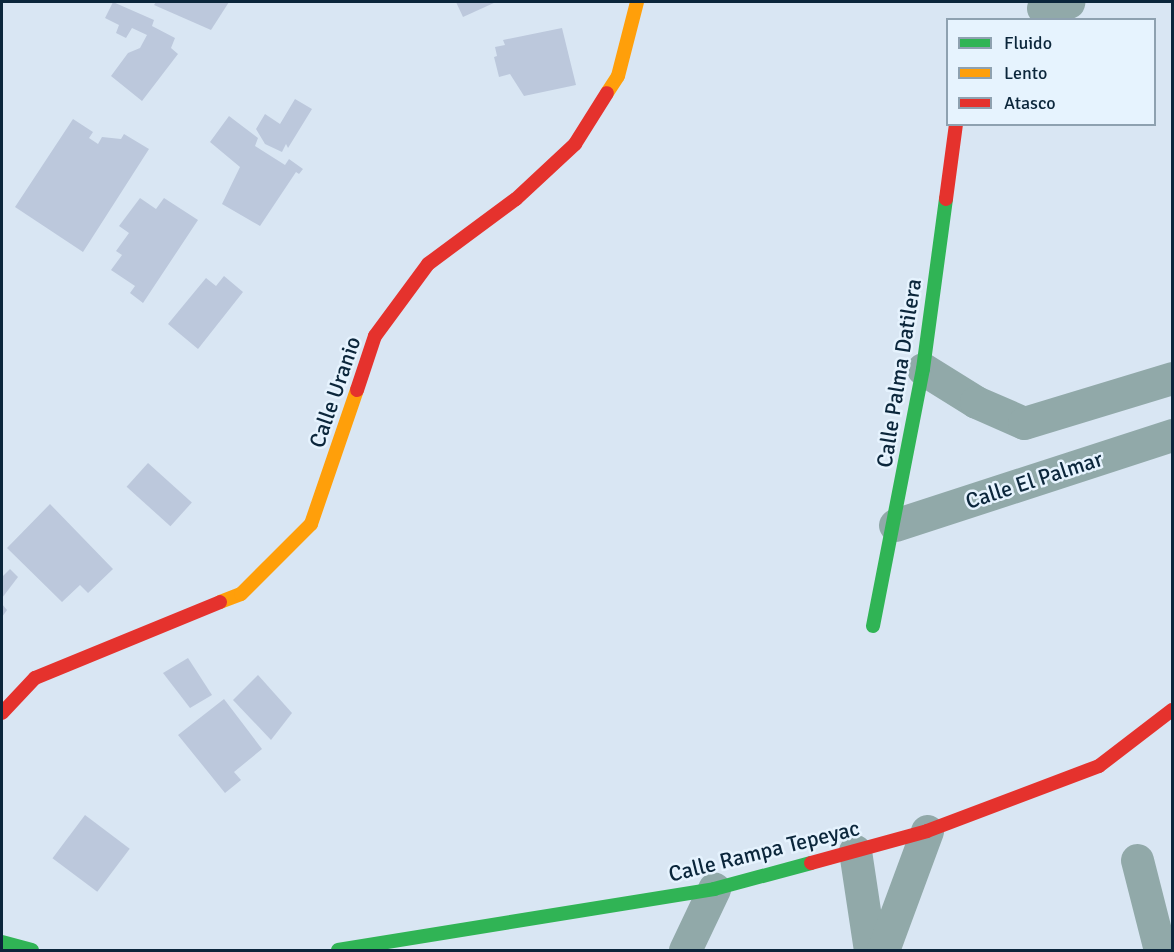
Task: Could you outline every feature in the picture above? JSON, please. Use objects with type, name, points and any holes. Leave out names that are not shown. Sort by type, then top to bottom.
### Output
[{"type":"street","name":"Calle Uranio","points":[[2,712],[35,678],[154,626],[241,594],[311,524],[375,336],[429,264],[516,200],[575,144],[618,76],[637,2]]},
{"type":"street","name":"Calle Palma Datilera","points":[[873,626],[895,525],[923,369],[956,126]]},
{"type":"street","points":[[923,369],[976,402],[1024,423],[1173,378]]},
{"type":"street","name":"Calle El Palmar","points":[[895,525],[1173,435]]},
{"type":"street","name":"Calle Rampa Tepeyac","points":[[338,951],[714,889],[927,831],[1099,766],[1173,710]]},
{"type":"street","points":[[883,951],[927,831]]},
{"type":"street","points":[[855,851],[870,951]]},
{"type":"street","points":[[1137,860],[1160,951]]},
{"type":"street","points":[[685,951],[714,889]]},
{"type":"street","points":[[2,942],[32,951]]},
{"type":"building","points":[[113,2],[154,20],[152,26],[175,38],[171,48],[178,54],[142,101],[111,76],[128,53],[140,48],[147,35],[132,28],[126,38],[116,33],[119,25],[105,18]]},
{"type":"building","points":[[156,2],[229,2],[211,30],[154,5]]},
{"type":"building","points":[[456,2],[496,2],[463,17]]},
{"type":"building","points":[[562,28],[576,85],[524,96],[510,74],[499,77],[494,57],[497,56],[495,47],[505,45],[503,40]]},
{"type":"building","points":[[295,99],[312,109],[288,148],[286,144],[282,152],[265,144],[256,129],[265,114],[280,124]]},
{"type":"building","points":[[229,116],[258,138],[255,146],[285,165],[289,159],[303,169],[299,174],[296,172],[260,226],[222,204],[240,167],[210,142]]},
{"type":"building","points":[[73,119],[93,132],[89,138],[98,144],[102,137],[121,139],[124,134],[149,149],[83,252],[15,207]]},
{"type":"building","points":[[140,198],[156,209],[164,198],[198,220],[143,303],[130,293],[135,286],[111,270],[122,255],[116,251],[129,233],[119,226]]},
{"type":"building","points":[[224,276],[243,292],[198,349],[168,324],[206,278],[216,286]]},
{"type":"building","points":[[148,463],[192,502],[170,526],[127,487]]},
{"type":"building","points":[[50,504],[113,569],[88,593],[80,585],[62,602],[7,548]]},
{"type":"building","points":[[10,569],[18,577],[2,598],[2,577]]},
{"type":"building","points":[[2,604],[7,610],[2,617]]},
{"type":"building","points":[[188,658],[212,695],[190,708],[163,673]]},
{"type":"building","points":[[258,675],[292,713],[271,740],[233,700]]},
{"type":"building","points":[[224,699],[262,749],[234,772],[241,780],[225,793],[178,735]]},
{"type":"building","points":[[85,815],[130,849],[97,892],[53,858]]},
{"type":"traffic: fast","points":[[873,626],[923,369],[946,199]]},
{"type":"traffic: fast","points":[[338,950],[714,889],[811,863]]},
{"type":"traffic: fast","points":[[2,942],[32,950]]},
{"type":"traffic: slow","points":[[607,93],[618,76],[637,2]]},
{"type":"traffic: slow","points":[[220,602],[241,594],[311,524],[357,390]]},
{"type":"traffic: jam","points":[[357,390],[375,336],[428,264],[516,199],[575,144],[607,93]]},
{"type":"traffic: jam","points":[[946,199],[956,126]]},
{"type":"traffic: jam","points":[[2,713],[35,678],[220,602]]},
{"type":"traffic: jam","points":[[811,863],[927,831],[1099,766],[1172,710]]}]
